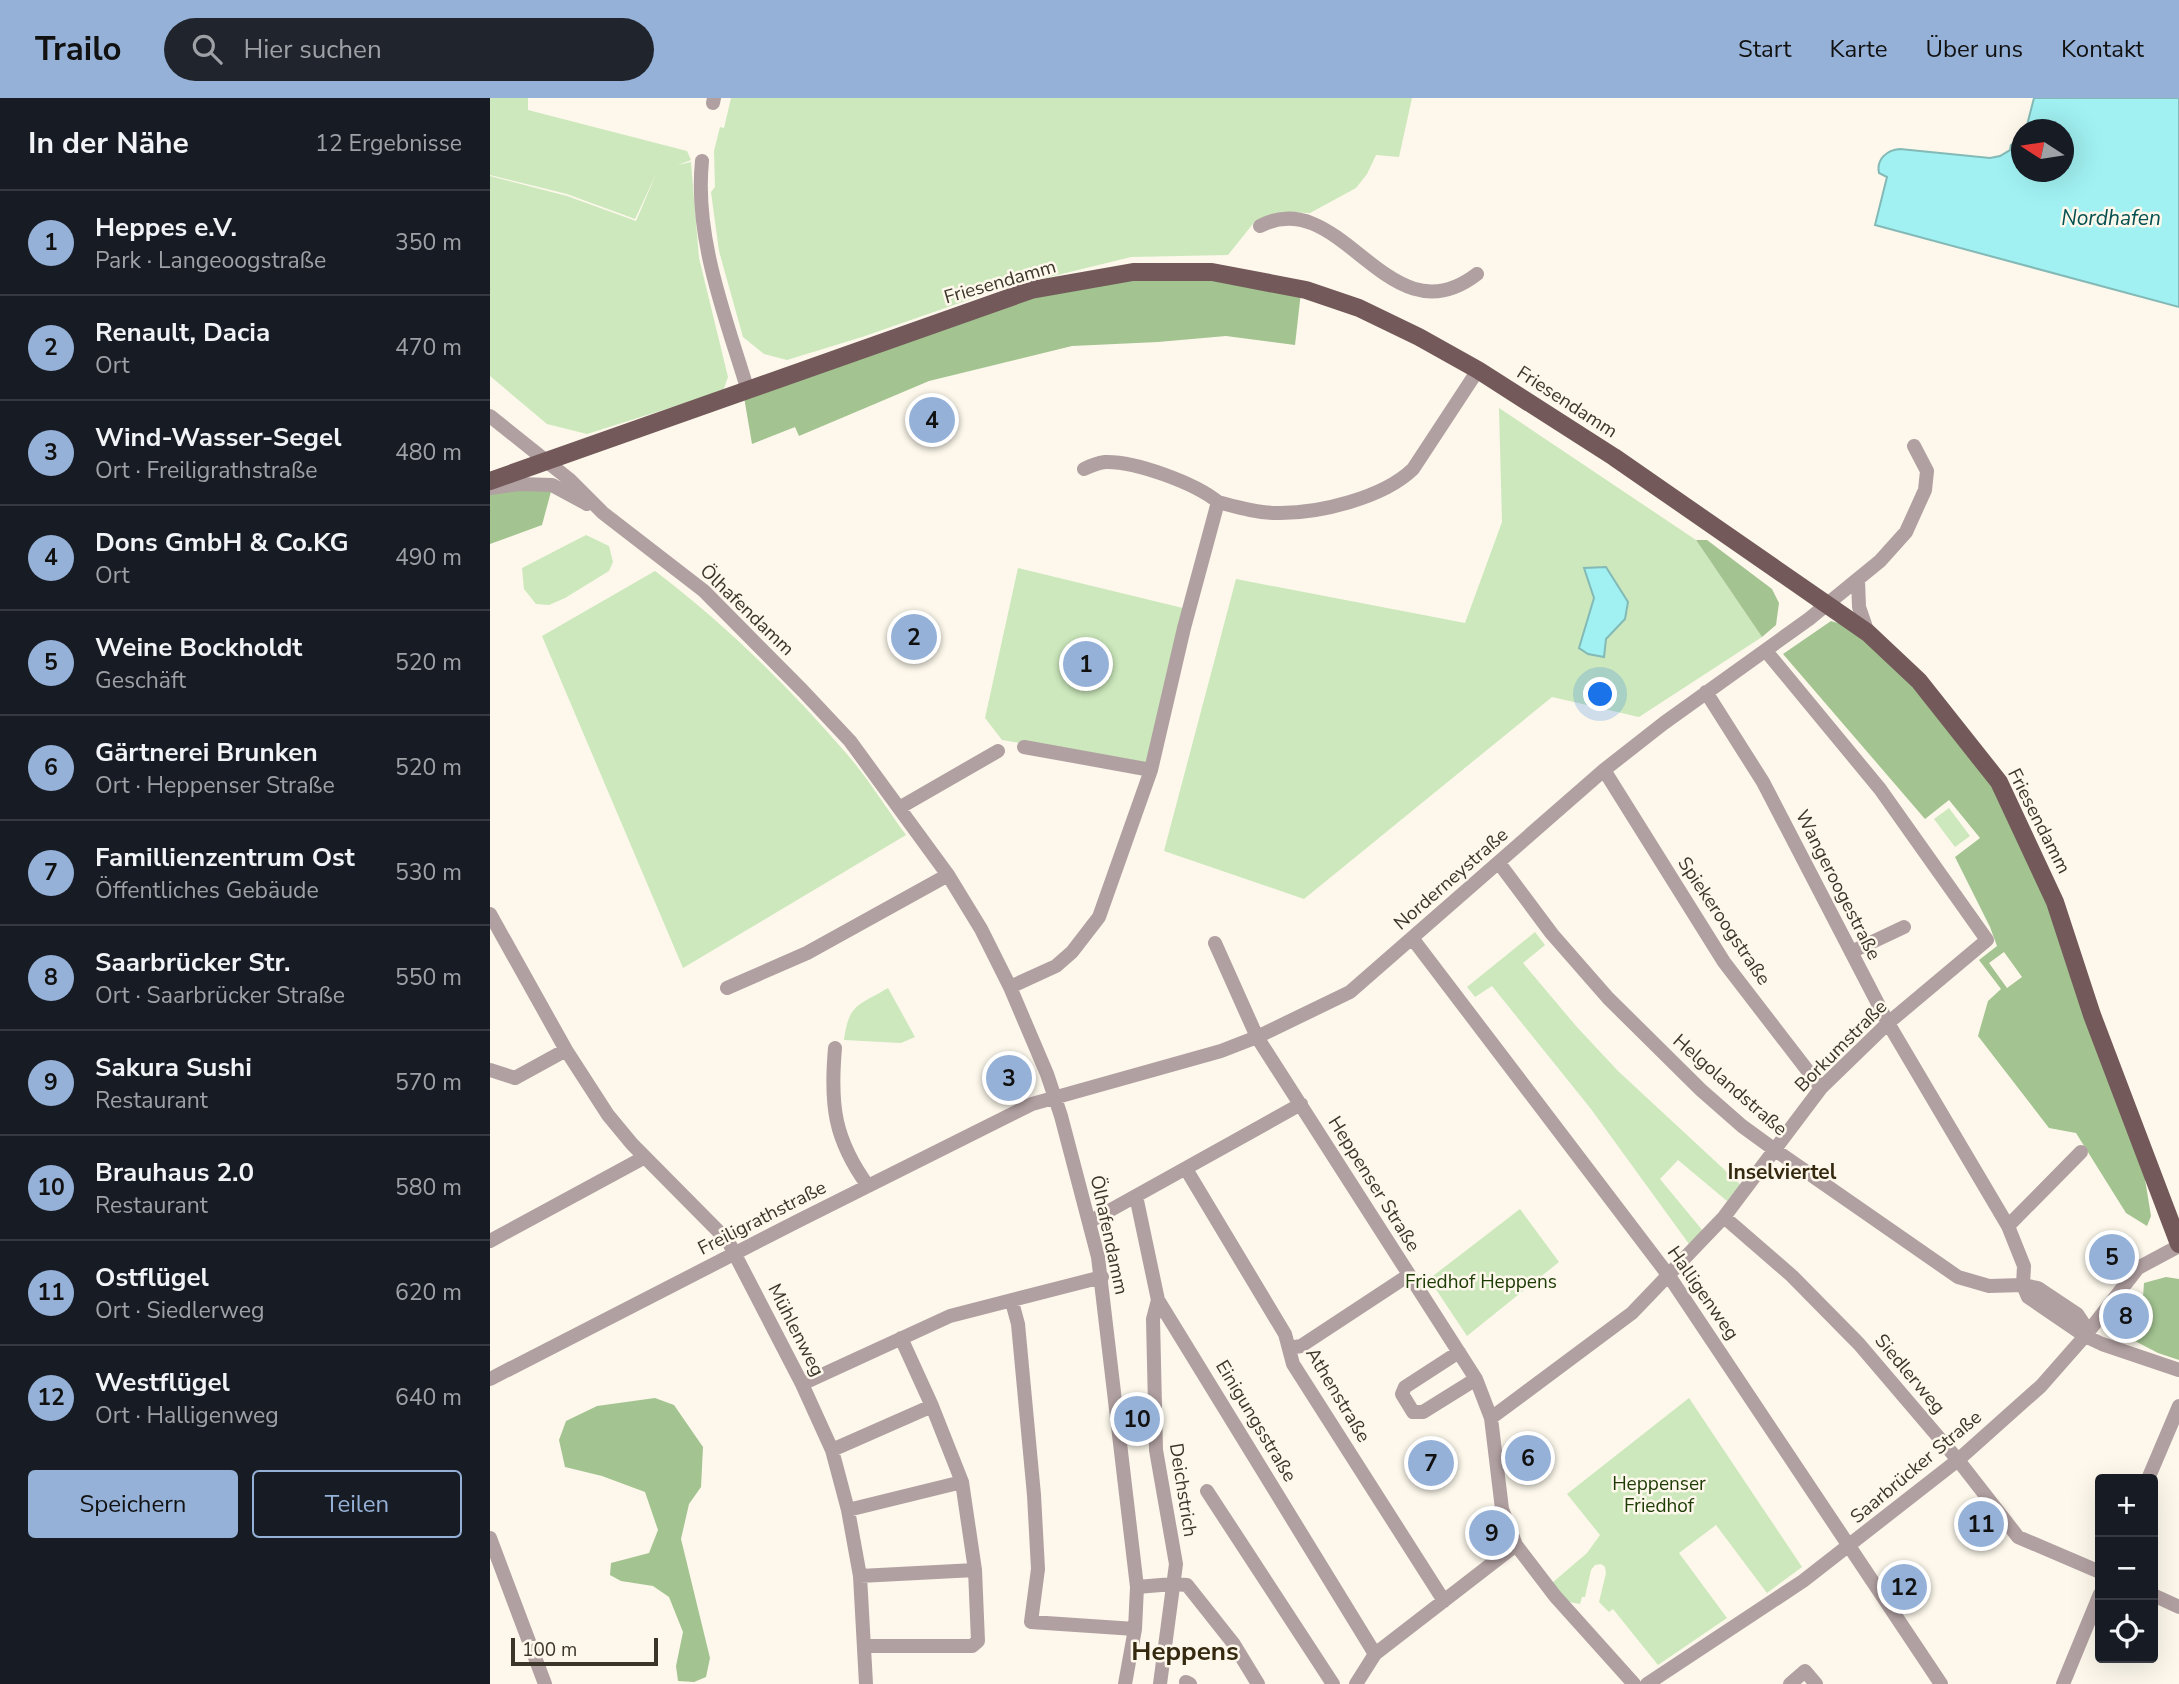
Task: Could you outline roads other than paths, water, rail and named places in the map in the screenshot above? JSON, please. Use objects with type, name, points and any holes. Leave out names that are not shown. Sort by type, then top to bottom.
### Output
[{"type":"main road","name":"Friesendamm","points":[[490,481],[1031,290],[1133,272],[1212,272],[1314,292],[1389,322],[1478,370],[1614,457],[1868,633],[1919,681],[1999,782],[2055,902],[2092,1015],[2179,1245]]},
{"type":"main road","name":"Friesendamm","points":[[490,471],[547,462]]},
{"type":"street","points":[[702,161],[701,193],[709,250],[748,391]]},
{"type":"street","points":[[1261,226],[1281,219],[1314,223],[1331,232],[1387,278],[1412,288],[1438,290],[1453,287],[1477,274]]},
{"type":"street","points":[[1084,468],[1108,462],[1153,471],[1205,492],[1218,502],[1260,512],[1294,512],[1346,502],[1386,489],[1413,469],[1478,370]]},
{"type":"street","name":"Ölhafendamm","points":[[490,416],[570,480],[603,513],[704,591],[850,741],[948,875],[981,929],[1010,987],[1054,1097],[1102,1277],[1137,1587],[1135,1629],[1125,1684]]},
{"type":"street","name":"Norderneystraße","points":[[1054,1097],[1181,1063],[1257,1037],[1350,992],[1604,770],[1828,604],[1895,545],[1906,532],[1920,504],[1927,471],[1914,446]]},
{"type":"street","points":[[490,488],[519,484],[552,485],[603,513]]},
{"type":"street","points":[[1010,987],[1056,966],[1072,952],[1099,917],[1151,771],[1184,628],[1218,502]]},
{"type":"street","points":[[1858,580],[1859,607],[1868,633]]},
{"type":"street","name":"Borkumstraße","points":[[1491,1418],[1632,1312],[1724,1217],[1821,1088],[1888,1023],[1987,940],[1880,789],[1766,651]]},
{"type":"street","name":"Wangeroogestraße","points":[[1706,692],[1763,782],[1888,1023],[2008,1226],[2024,1266],[2023,1285]]},
{"type":"street","points":[[1024,747],[1151,771]]},
{"type":"street","points":[[899,808],[998,751]]},
{"type":"street","name":"Spiekeroogstraße","points":[[1604,770],[1724,961],[1821,1088]]},
{"type":"street","name":"Helgolandstraße","points":[[1499,863],[1552,934],[1608,998],[1701,1090],[1742,1126],[1958,1277],[1989,1286],[2023,1285],[2038,1288],[2077,1314],[2083,1322],[2085,1336]]},
{"type":"street","points":[[727,988],[807,953],[948,875]]},
{"type":"street","name":"Mühlenweg","points":[[490,914],[566,1050],[608,1115],[645,1157],[728,1241],[802,1384],[832,1450],[848,1510],[860,1576],[866,1684]]},
{"type":"street","points":[[1851,952],[1903,926]]},
{"type":"street","name":"Halligenweg","points":[[1412,938],[1669,1276],[1941,1684]]},
{"type":"street","name":"Heppenser Straße","points":[[1215,943],[1257,1037],[1476,1379],[1491,1418],[1502,1509],[1516,1545],[1555,1596],[1634,1684]]},
{"type":"street","points":[[835,1048],[831,1091],[839,1137],[868,1186]]},
{"type":"street","points":[[490,1070],[515,1078],[566,1050]]},
{"type":"street","name":"Freiligrathstraße","points":[[490,1379],[1032,1104],[1054,1097]]},
{"type":"street","points":[[1089,1222],[1301,1104]]},
{"type":"street","points":[[2008,1226],[2081,1152]]},
{"type":"street","points":[[490,1241],[645,1157]]},
{"type":"street","name":"Athenstraße","points":[[1186,1168],[1285,1334],[1293,1364],[1444,1601]]},
{"type":"street","name":"Einigungsstraße","points":[[1136,1196],[1158,1300],[1375,1654]]},
{"type":"street","name":"Siedlerweg","points":[[1724,1217],[1791,1276],[1859,1344],[1958,1460],[2018,1536],[2095,1570]]},
{"type":"street","name":"Saarbrücker Straße","points":[[1647,1684],[1802,1581],[1958,1460],[2041,1386],[2085,1336],[2138,1268],[2179,1245]]},
{"type":"street","points":[[1289,1348],[1301,1346],[1409,1275]]},
{"type":"street","points":[[802,1384],[950,1316],[1102,1277]]},
{"type":"street","name":"Deichstrich","points":[[1158,1300],[1153,1319],[1156,1450],[1176,1564],[1160,1684]]},
{"type":"street","points":[[1012,1302],[1018,1324],[1034,1494],[1038,1569],[1031,1622],[1135,1629]]},
{"type":"street","points":[[2085,1336],[2179,1370]]},
{"type":"street","points":[[865,1646],[972,1646],[978,1640],[975,1570],[962,1482],[901,1338]]},
{"type":"street","points":[[1459,1352],[1405,1387],[1402,1394],[1407,1403],[1413,1412],[1423,1412],[1476,1379]]},
{"type":"street","points":[[832,1450],[932,1406]]},
{"type":"street","points":[[2150,1474],[2179,1406]]},
{"type":"street","points":[[848,1510],[962,1482]]},
{"type":"street","points":[[1207,1491],[1333,1684]]},
{"type":"street","points":[[490,1538],[545,1684]]},
{"type":"street","points":[[1356,1684],[1375,1654],[1516,1545]]},
{"type":"street","points":[[860,1576],[975,1570]]},
{"type":"street","points":[[1137,1587],[1187,1585],[1233,1643],[1258,1684]]},
{"type":"street","points":[[2158,1597],[2179,1607]]},
{"type":"street","points":[[2063,1684],[2098,1600]]},
{"type":"street","points":[[1790,1684],[1805,1671],[1816,1684]]},
{"type":"water","name":"Nordhafen","points":[[2034,98],[2179,98],[2179,307],[1875,225],[1887,177],[1879,173],[1879,163],[1887,153],[1895,150],[1990,158],[2010,150],[2011,145],[2011,182],[2074,182],[2074,119],[2029,119]]},
{"type":"water","points":[[1606,567],[1628,602],[1625,619],[1606,639],[1604,657],[1588,654],[1579,648],[1594,598],[1584,568]]},
{"type":"place","name":"Dons GmbH & Co.KG","points":[[932,420]]},
{"type":"place","name":"Renault, Dacia","points":[[914,637]]},
{"type":"place","name":"Heppes e.V.","points":[[1086,664]]},
{"type":"place","name":"Wind-Wasser-Segel","points":[[1009,1078]]},
{"type":"place","name":"Weine Bockholdt","points":[[2112,1257]]},
{"type":"place","name":"Saarbrücker Str.","points":[[2126,1316]]},
{"type":"place","name":"Brauhaus 2.0","points":[[1137,1419]]},
{"type":"place","name":"Gärtnerei Brunken","points":[[1528,1458]]},
{"type":"place","name":"Famillienzentrum Ost","points":[[1431,1463]]},
{"type":"place","name":"Ostflügel","points":[[1981,1524]]},
{"type":"place","name":"Sakura Sushi","points":[[1492,1533]]},
{"type":"place","name":"Westflügel","points":[[1904,1587]]},
{"type":"district","name":"Inselviertel","points":[[1782,1172]]},
{"type":"district","name":"Heppens","points":[[1185,1651]]},
{"type":"park label","name":"Friedhof Heppens","points":[[1481,1282]]},
{"type":"park label","name":"Heppenser Friedhof","points":[[1659,1495]]}]
